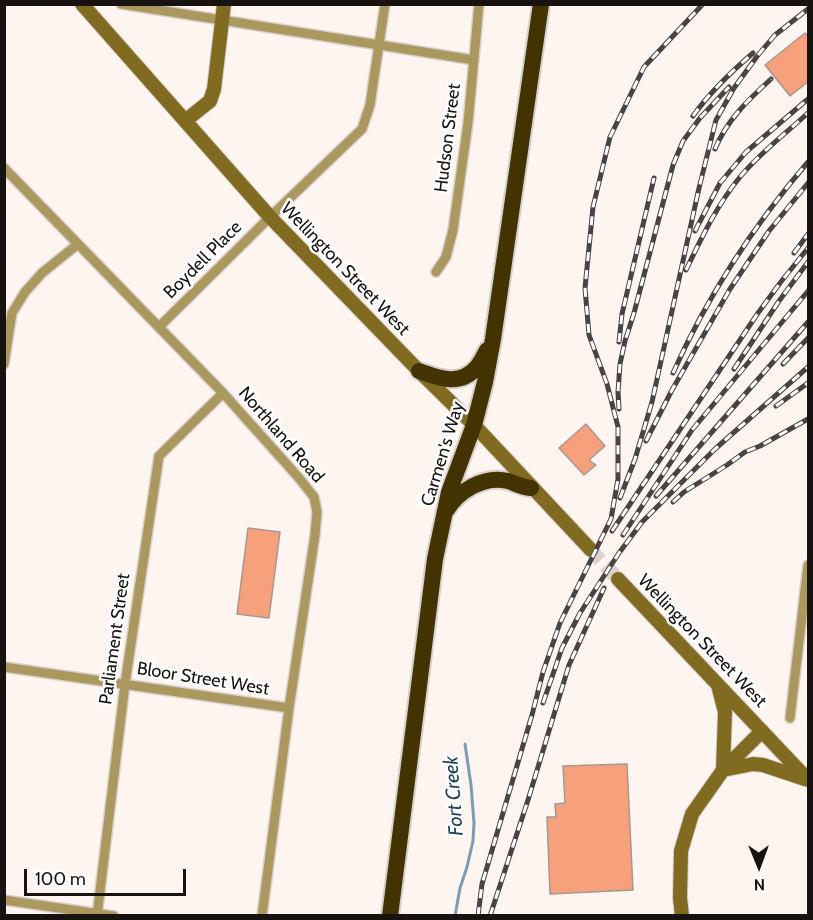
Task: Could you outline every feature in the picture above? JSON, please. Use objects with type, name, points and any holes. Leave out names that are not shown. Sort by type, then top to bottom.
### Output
[{"type":"highway","name":"Carmen's Way","points":[[390,915],[435,559],[449,492],[474,425],[493,339],[541,4]]},
{"type":"highway","points":[[419,371],[442,379],[453,380],[469,374],[481,362],[493,339]]},
{"type":"highway","points":[[444,514],[451,503],[467,489],[486,482],[497,480],[531,488]]},
{"type":"main road","name":"Wellington Street West","points":[[82,4],[270,217],[474,425],[591,550]]},
{"type":"main road","points":[[185,121],[210,101],[214,89],[224,4]]},
{"type":"main road","name":"Wellington Street West","points":[[618,579],[762,731],[723,770],[692,814],[681,851],[682,915]]},
{"type":"main road","points":[[717,683],[725,712],[723,770],[753,764],[763,765],[808,780]]},
{"type":"main road","points":[[762,731],[808,780]]},
{"type":"street","points":[[121,4],[474,60]]},
{"type":"street","name":"Boydell Place","points":[[159,327],[362,129],[370,105],[385,4]]},
{"type":"street","name":"Hudson Street","points":[[436,272],[446,257],[453,230],[468,123],[479,4]]},
{"type":"street","name":"Northland Road","points":[[4,168],[223,393],[314,497],[317,512],[315,535],[289,708],[262,915]]},
{"type":"street","points":[[4,364],[12,313],[25,292],[42,273],[78,244]]},
{"type":"street","name":"Parliament Street","points":[[98,914],[125,684],[159,456],[223,393]]},
{"type":"street","points":[[790,718],[808,565]]},
{"type":"street","name":"Bloor Street West","points":[[4,667],[289,708]]},
{"type":"street","points":[[4,900],[114,915]]},
{"type":"building","points":[[805,33],[808,37],[808,82],[790,96],[765,65]]},
{"type":"building","points":[[586,424],[605,446],[589,460],[596,465],[584,475],[559,448]]},
{"type":"building","points":[[248,528],[280,532],[269,618],[237,614]]},
{"type":"building","points":[[627,764],[633,890],[550,894],[547,817],[556,817],[555,804],[565,803],[563,766]]},
{"type":"waterway","name":"Fort Creek","points":[[455,916],[473,841],[471,785],[465,744]]},
{"type":"tunnel","points":[[591,550],[618,579]]},
{"type":"railway","points":[[478,916],[482,884],[543,672],[560,623],[611,519],[618,479],[618,427],[607,384],[589,335],[585,288],[593,207],[610,137],[644,67],[703,4]]},
{"type":"railway","points":[[620,498],[635,459],[652,402],[716,120],[734,88],[758,55],[775,35],[808,9]]},
{"type":"railway","points":[[693,116],[721,83],[753,53]]},
{"type":"railway","points":[[715,149],[732,120],[771,79]]},
{"type":"railway","points":[[619,409],[620,364],[625,341],[673,165],[683,141],[700,118],[729,87]]},
{"type":"railway","points":[[695,231],[720,183],[746,152],[808,99]]},
{"type":"railway","points":[[686,270],[717,210],[740,177],[808,113]]},
{"type":"railway","points":[[673,373],[716,289],[769,211],[808,162]]},
{"type":"railway","points":[[619,342],[622,314],[654,178]]},
{"type":"railway","points":[[646,441],[672,390],[730,289],[769,231],[808,183]]},
{"type":"railway","points":[[794,253],[808,234]]},
{"type":"railway","points":[[612,531],[758,313],[808,248]]},
{"type":"railway","points":[[734,369],[808,262]]},
{"type":"railway","points":[[623,535],[692,430],[808,291]]},
{"type":"railway","points":[[656,496],[808,322]]},
{"type":"railway","points":[[783,364],[808,338]]},
{"type":"railway","points":[[543,703],[562,648],[580,613],[642,522],[715,449],[808,367]]},
{"type":"railway","points":[[776,406],[808,383]]},
{"type":"railway","points":[[673,502],[684,492],[745,452],[808,419]]},
{"type":"railway","points":[[490,916],[569,665],[604,588]]}]
